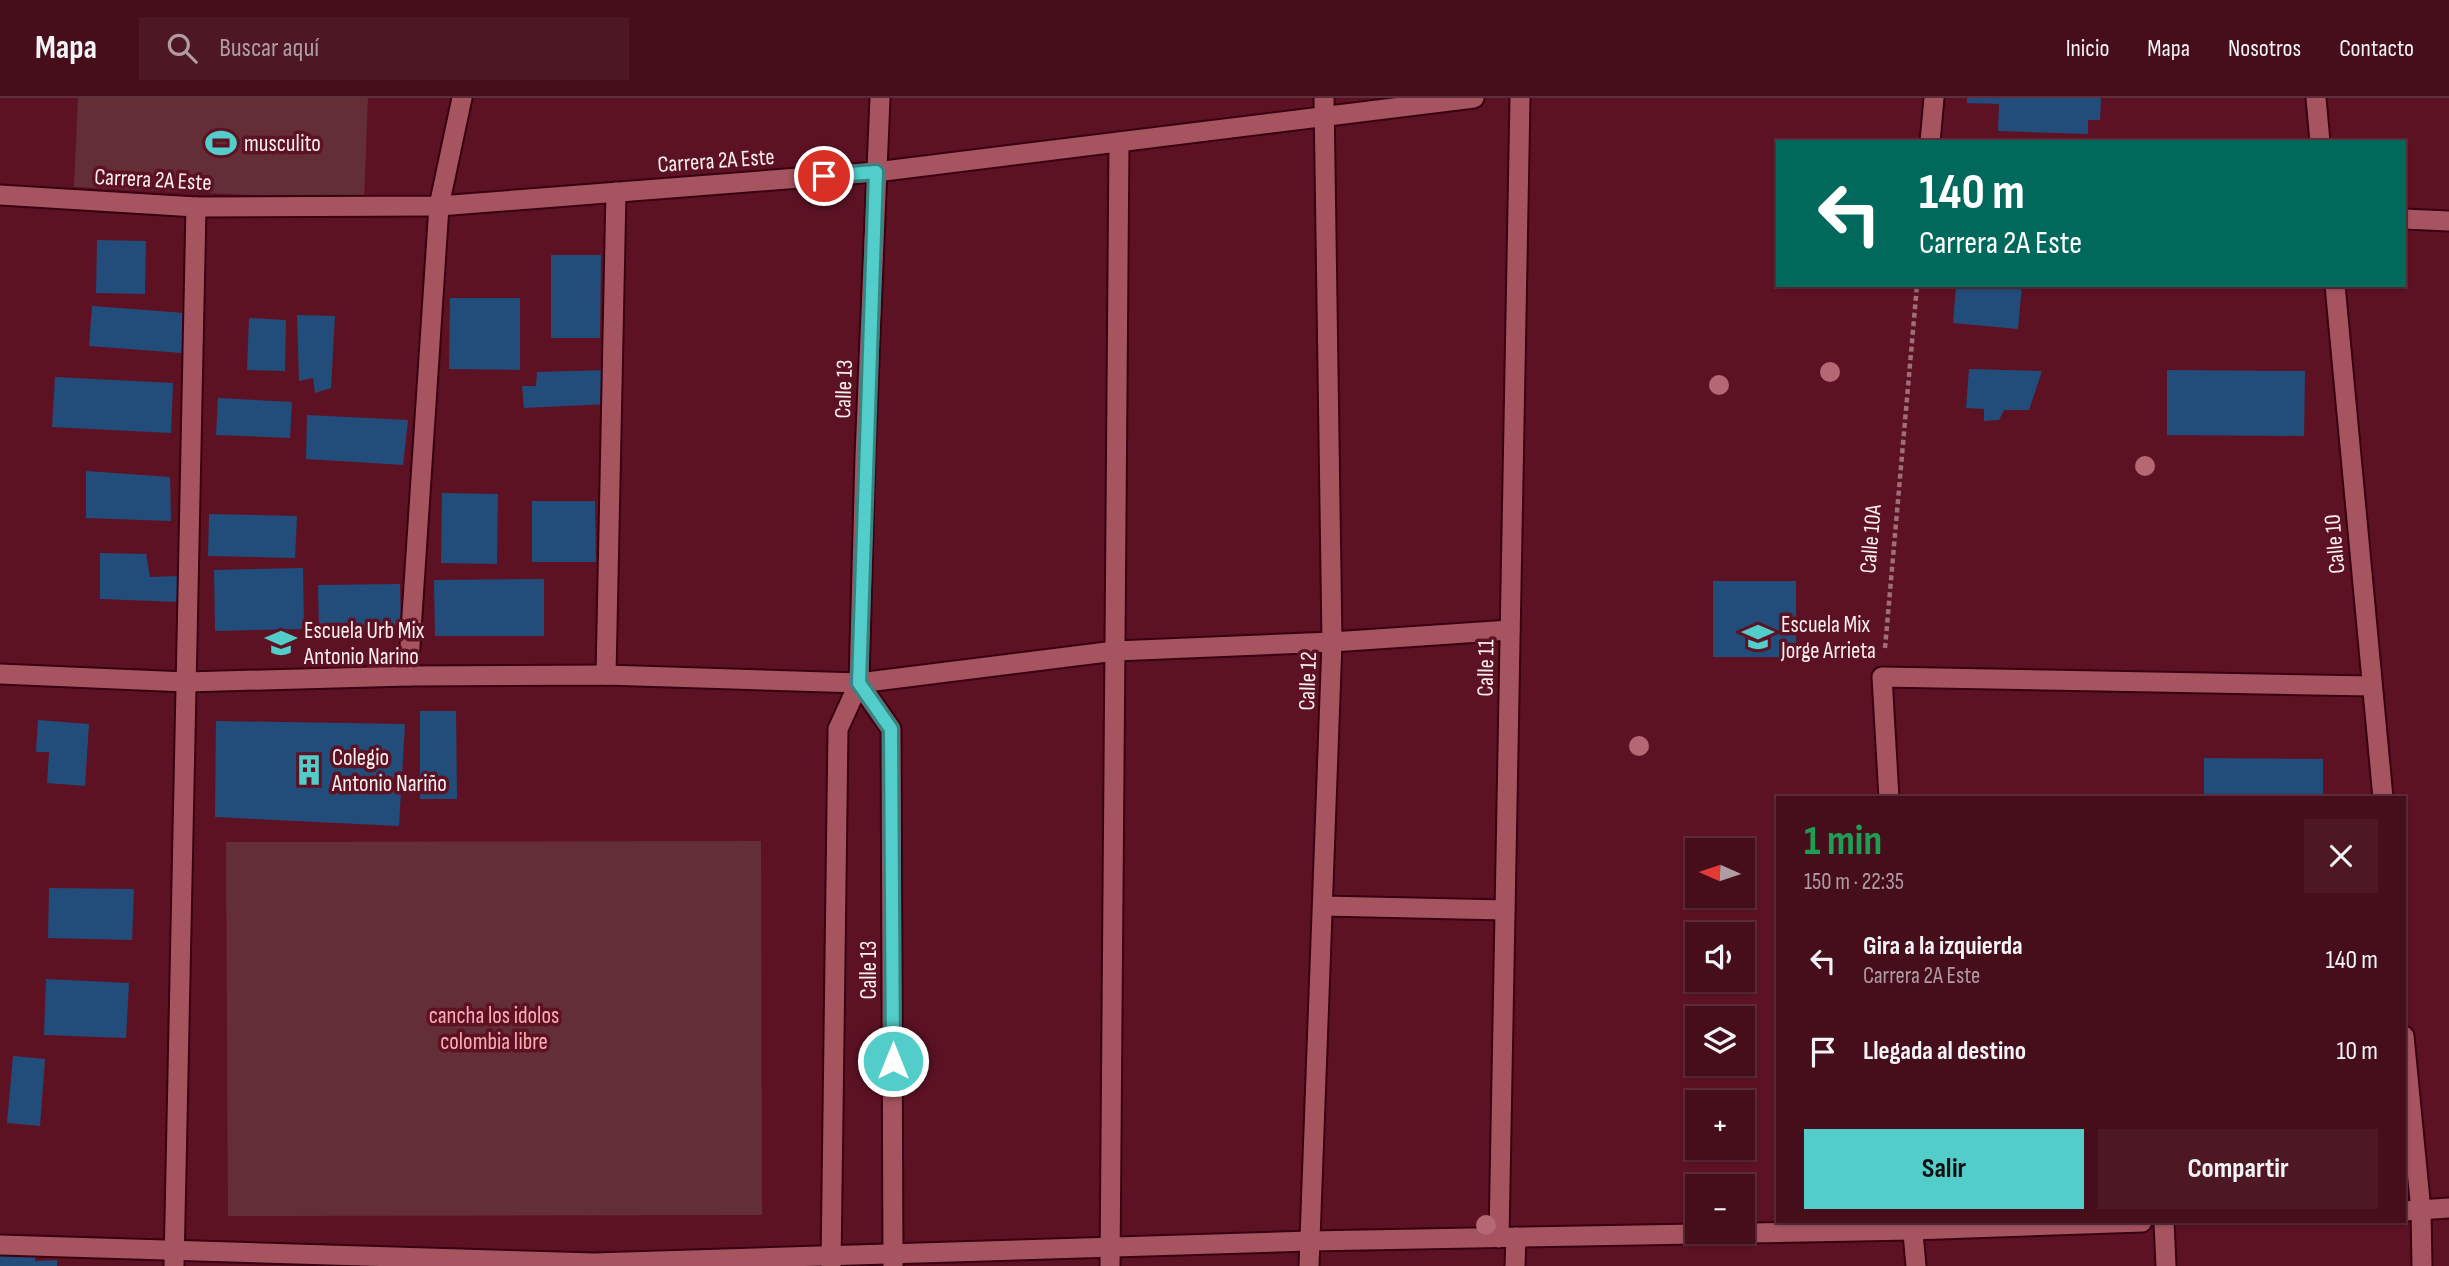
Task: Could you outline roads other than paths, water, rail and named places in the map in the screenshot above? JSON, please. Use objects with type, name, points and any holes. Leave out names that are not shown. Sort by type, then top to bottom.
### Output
[{"type":"street","points":[[408,676],[439,206],[462,98]]},
{"type":"street","name":"Calle 13","points":[[831,1261],[838,729],[859,683],[880,98]]},
{"type":"street","name":"Carrera 2A Este","points":[[0,195],[196,206],[439,206],[876,172],[1119,142],[1325,106],[1474,98]]},
{"type":"street","name":"Calle 11","points":[[1515,1266],[1507,1238],[1506,910],[1520,98]]},
{"type":"street","points":[[1930,140],[1934,98]]},
{"type":"street","points":[[2316,98],[2320,140]]},
{"type":"street","name":"Calle 12","points":[[1309,1266],[1332,642],[1325,106]]},
{"type":"street","points":[[1110,1257],[1119,142]]},
{"type":"street","points":[[606,675],[616,192]]},
{"type":"street","points":[[174,1258],[196,206]]},
{"type":"street","points":[[2406,219],[2449,221]]},
{"type":"street","name":"Calle 10","points":[[2335,287],[2383,796]]},
{"type":"street","points":[[0,674],[186,682],[408,676],[606,675],[859,683],[1115,650],[1332,642],[1510,630]]},
{"type":"street","points":[[1889,796],[1882,677],[2372,685]]},
{"type":"street","name":"Calle 13","points":[[859,683],[891,729],[894,1260]]},
{"type":"street","points":[[1323,906],[1506,910]]},
{"type":"street","points":[[2406,1074],[2413,1211],[2422,1266]]},
{"type":"street","points":[[2413,1211],[2449,1208]]},
{"type":"street","points":[[0,1245],[174,1258],[594,1265],[1110,1257],[1310,1241],[2084,1223]]},
{"type":"street","points":[[2164,1223],[2166,1266]]},
{"type":"street","points":[[1912,1226],[1916,1266]]},
{"type":"place","name":"musculito","points":[[221,143]]},
{"type":"place","name":"Escuela Mix Jorge Arrieta","points":[[1758,637]]},
{"type":"place","name":"Escuela Urb Mix Antonio Narino","points":[[281,643]]},
{"type":"place","name":"Colegio Antonio Nariño","points":[[309,770]]},
{"type":"park label","name":"cancha los idolos colombia libre","points":[[494,1028]]}]
